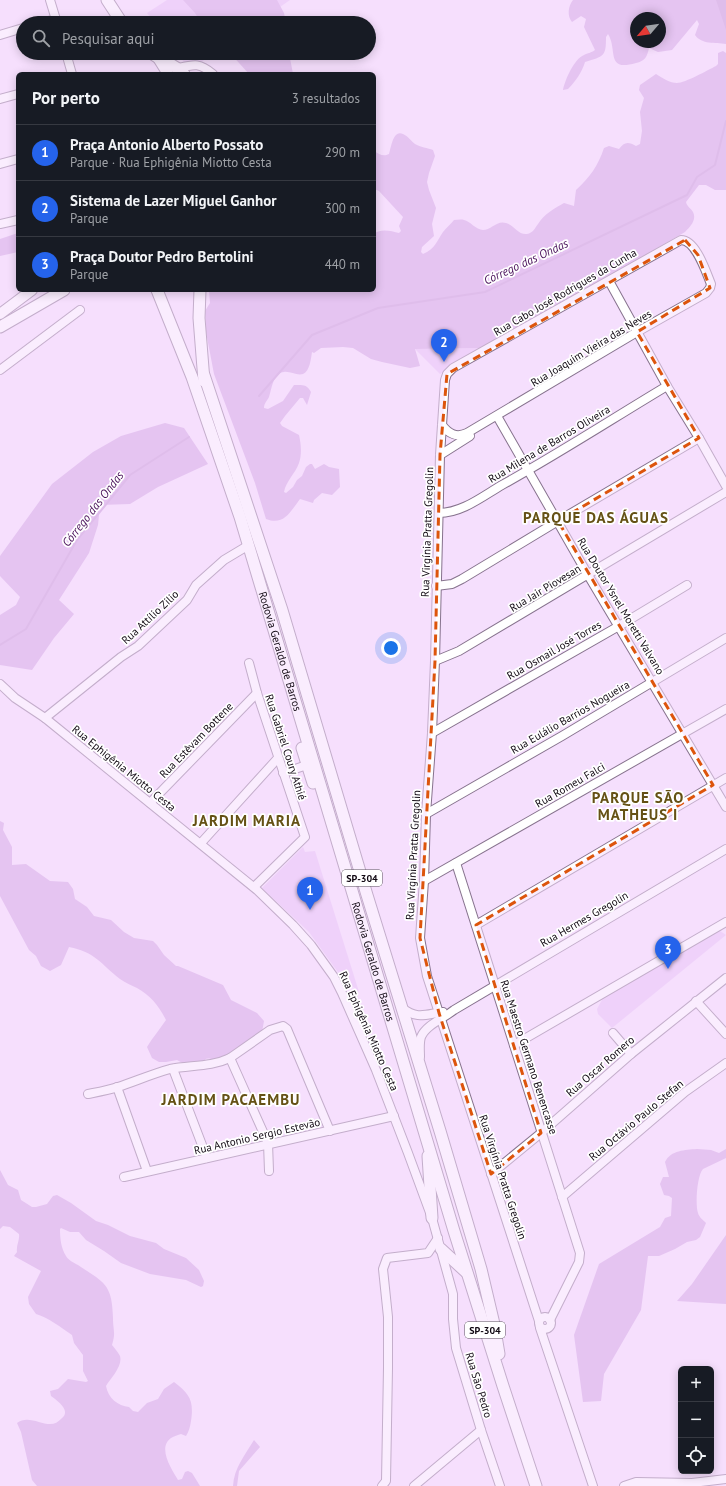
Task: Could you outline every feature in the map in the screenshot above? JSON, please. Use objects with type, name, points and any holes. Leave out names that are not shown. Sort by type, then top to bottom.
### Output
[{"type":"highway","points":[[107,0],[117,16]]},
{"type":"highway","points":[[161,60],[182,71]]},
{"type":"highway","points":[[0,327],[61,292]]},
{"type":"highway","points":[[158,292],[198,376]]},
{"type":"highway","points":[[198,376],[200,292]]},
{"type":"highway","name":"Rodovia Geraldo de Barros","points":[[198,376],[203,408],[249,545],[467,1273],[536,1486]]},
{"type":"highway","name":"Rodovia Geraldo de Barros","points":[[198,376],[282,610],[440,1131],[481,1269],[494,1324],[503,1386]]},
{"type":"highway","points":[[284,666],[291,707],[307,765],[326,827],[341,852]]},
{"type":"highway","points":[[427,1138],[432,1218]]},
{"type":"highway","points":[[440,1244],[467,1273]]},
{"type":"main road","points":[[157,60],[166,72]]},
{"type":"main road","points":[[0,306],[18,292]]},
{"type":"main road","points":[[0,314],[29,292]]},
{"type":"street","points":[[50,0],[55,16]]},
{"type":"street","points":[[0,35],[16,30]]},
{"type":"street","points":[[68,60],[71,72]]},
{"type":"street","points":[[182,71],[193,64],[203,66],[210,72]]},
{"type":"street","points":[[0,99],[16,95]]},
{"type":"street","points":[[0,164],[16,160]]},
{"type":"street","points":[[0,224],[16,220]]},
{"type":"street","name":"Rua Cabo José Rodrigues da Cunha","points":[[447,374],[454,368],[681,240],[687,241],[694,248],[711,284]]},
{"type":"street","points":[[608,281],[667,386],[726,486]]},
{"type":"street","name":"Rua Joaquim Vieira das Neves","points":[[442,425],[447,431],[455,436],[464,435],[637,332],[706,293],[711,284]]},
{"type":"street","points":[[0,370],[80,310]]},
{"type":"street","name":"Rua Virgínia Pratta Gregolin","points":[[447,374],[445,380],[440,454],[435,661],[432,733],[426,814],[424,881],[420,938],[421,949],[427,976],[539,1324],[594,1486]]},
{"type":"street","name":"Rua Milena de Barros Oliveira","points":[[439,513],[455,511],[528,470],[667,386]]},
{"type":"street","name":"Rua Doutor Ysnel Moretti Valvano","points":[[498,416],[588,575],[726,807]]},
{"type":"street","name":"Rua Joaquim Vieira das Neves","points":[[440,454],[472,435],[479,427]]},
{"type":"street","points":[[436,586],[452,584],[462,580],[558,521],[699,438]]},
{"type":"street","name":"Rua Jair Piovesan","points":[[435,661],[459,651],[726,492]]},
{"type":"street","name":"Rua Attílio Zilio","points":[[45,718],[121,657],[138,646],[187,600],[196,585],[224,560],[249,545]]},
{"type":"street","name":"Rua Osmail José Torres","points":[[432,733],[619,626],[686,585]]},
{"type":"street","name":"Rua Eulálio Barrios Nogueira","points":[[426,814],[562,736],[726,638]]},
{"type":"street","name":"Rua Gabriel Coury Athié","points":[[249,663],[257,693],[305,837],[254,887]]},
{"type":"street","name":"Rua Ephigênia Miotto Cesta","points":[[0,684],[15,698],[45,718],[254,887],[294,925],[325,963],[342,993],[394,1116],[432,1218]]},
{"type":"street","name":"Rua Estêvam Bottene","points":[[150,802],[257,693]]},
{"type":"street","name":"Rua Romeu Falci","points":[[424,881],[726,708]]},
{"type":"street","points":[[201,843],[278,758]]},
{"type":"street","points":[[283,773],[307,765]]},
{"type":"street","points":[[476,925],[726,778]]},
{"type":"street","name":"Rua Hermes Gregolin","points":[[428,1029],[440,1016],[454,1010],[726,849]]},
{"type":"street","name":"Rua Maestro Germano Benencasse","points":[[456,863],[580,1253],[580,1258],[550,1320],[551,1323],[549,1328],[543,1330],[539,1324]]},
{"type":"street","points":[[514,1045],[726,922]]},
{"type":"street","name":"Rua Oscar Romero","points":[[491,1174],[541,1133],[631,1054],[726,978]]},
{"type":"street","points":[[696,1001],[726,1034]]},
{"type":"street","points":[[402,1008],[415,1015],[440,1016]]},
{"type":"street","points":[[88,1094],[117,1087],[151,1074],[173,1069],[215,1064],[230,1058],[277,1026],[284,1026],[287,1029],[330,1131]]},
{"type":"street","points":[[421,1071],[421,1037],[428,1029],[445,1032]]},
{"type":"street","points":[[613,1033],[631,1054]]},
{"type":"street","points":[[230,1058],[268,1143],[269,1170]]},
{"type":"street","name":"Rua Octávio Paulo Stefan","points":[[562,1197],[685,1092],[726,1063]]},
{"type":"street","points":[[173,1069],[207,1158]]},
{"type":"street","points":[[117,1087],[147,1171]]},
{"type":"street","name":"Rua Antonio Sergio Estevão","points":[[124,1177],[268,1143],[330,1131],[394,1116]]},
{"type":"street","name":"Rua São Pedro","points":[[432,1218],[453,1294],[453,1319],[456,1348],[500,1486]]},
{"type":"street","points":[[382,1486],[386,1481],[388,1414],[388,1317],[383,1268],[387,1258],[428,1253],[440,1244]]},
{"type":"street","points":[[414,1486],[481,1430]]},
{"type":"street","points":[[624,1486],[636,1482],[692,1483],[726,1479]]},
{"type":"highlighted area","points":[[685,240],[698,255],[710,288],[637,332],[699,438],[558,521],[713,785],[476,925],[541,1133],[491,1174],[439,1013],[420,938],[435,661],[440,455],[447,374]]},
{"type":"shaded area","points":[[167,0],[290,0],[267,16],[149,16],[147,13]]},
{"type":"shaded area","points":[[183,0],[277,0],[285,16],[197,16]]},
{"type":"shaded area","points":[[573,0],[726,0],[726,44],[705,42],[698,38],[695,35],[699,24],[697,20],[672,50],[658,52],[649,48],[644,60],[636,63],[620,65],[614,58],[611,40],[608,34],[606,37],[603,55],[585,62],[574,83],[568,89],[563,90],[573,65],[580,57],[595,50],[584,27],[586,19],[581,16],[572,22],[570,20],[570,5]]},
{"type":"shaded area","points":[[716,0],[726,0],[726,30]]},
{"type":"shaded area","points":[[723,51],[726,53],[726,190],[715,190],[706,185],[699,185],[686,202],[693,212],[694,218],[685,232],[485,348],[415,349],[420,366],[410,368],[371,359],[353,348],[321,348],[314,353],[312,352],[309,367],[303,374],[284,372],[277,375],[264,408],[268,409],[283,401],[294,385],[306,386],[311,392],[307,405],[303,398],[300,398],[280,423],[282,426],[299,435],[301,445],[301,456],[299,463],[284,492],[286,493],[293,487],[297,480],[302,476],[306,467],[310,464],[312,464],[315,469],[324,464],[329,467],[339,469],[340,487],[332,495],[322,493],[314,500],[313,503],[300,499],[290,513],[278,521],[266,519],[255,483],[214,374],[206,332],[205,311],[210,303],[209,292],[376,292],[376,233],[389,231],[399,233],[401,231],[399,226],[403,217],[379,191],[376,190],[376,152],[383,155],[389,154],[393,140],[397,134],[400,133],[417,145],[433,150],[435,156],[427,182],[436,208],[432,224],[434,236],[422,247],[421,252],[423,254],[433,247],[443,232],[454,220],[466,221],[480,230],[486,230],[503,222],[521,233],[531,233],[543,217],[557,207],[564,203],[574,206],[576,190],[593,171],[604,148],[609,146],[619,149],[626,143],[631,143],[636,146],[640,144],[642,131],[640,112],[644,98],[639,90],[640,85],[656,74],[663,79],[672,82],[677,83],[685,81],[716,66],[718,64],[718,53]]},
{"type":"shaded area","points":[[182,60],[204,60],[190,70]]},
{"type":"shaded area","points":[[236,60],[290,60],[293,72],[247,72]]},
{"type":"shaded area","points":[[16,234],[16,252],[0,256],[0,239]]},
{"type":"shaded area","points":[[485,348],[440,374],[415,349]]},
{"type":"shaded area","points":[[165,423],[184,428],[208,464],[158,487],[130,504],[100,505],[98,525],[89,553],[59,600],[74,614],[54,638],[32,670],[0,665],[0,615],[16,605],[20,597],[0,576],[0,556],[52,484],[93,452],[121,436]]},
{"type":"shaded area","points":[[0,821],[4,823],[3,830],[12,847],[12,865],[26,864],[50,881],[68,882],[73,889],[75,899],[87,907],[94,916],[111,920],[124,932],[134,938],[153,941],[164,955],[176,966],[223,985],[231,1000],[257,1013],[264,1021],[262,1032],[233,1052],[213,1060],[206,1059],[201,1064],[186,1065],[177,1060],[159,1062],[152,1058],[147,1047],[166,1020],[157,1006],[146,994],[120,979],[92,955],[78,949],[69,947],[61,965],[50,971],[41,966],[36,956],[29,950],[0,896]]},
{"type":"shaded area","points":[[303,847],[305,852],[315,851],[359,992],[340,975],[309,932],[262,888]]},
{"type":"shaded area","points":[[720,931],[726,935],[612,1028],[598,1014],[597,1009],[603,998]]},
{"type":"shaded area","points":[[726,1149],[726,1158],[703,1169],[699,1177],[697,1209],[699,1216],[706,1223],[700,1237],[659,1256],[648,1256],[641,1310],[604,1374],[601,1401],[583,1402],[574,1335],[599,1264],[660,1227],[665,1218],[671,1216],[672,1198],[664,1195],[660,1184],[663,1177],[669,1177],[665,1162],[675,1153],[683,1150],[711,1150],[719,1153]]},
{"type":"shaded area","points":[[0,1170],[8,1185],[18,1190],[21,1200],[32,1207],[47,1204],[53,1196],[57,1195],[96,1221],[130,1236],[156,1243],[164,1249],[186,1258],[199,1270],[204,1281],[203,1286],[201,1287],[186,1280],[150,1274],[121,1263],[86,1240],[79,1232],[70,1232],[61,1228],[60,1229],[62,1247],[67,1257],[101,1281],[109,1291],[114,1334],[112,1345],[120,1356],[120,1364],[106,1386],[111,1398],[117,1403],[138,1412],[147,1403],[158,1399],[164,1389],[174,1382],[184,1390],[190,1398],[192,1408],[189,1429],[186,1436],[181,1434],[171,1438],[167,1442],[165,1453],[169,1465],[178,1480],[182,1479],[185,1472],[188,1471],[192,1473],[200,1486],[37,1486],[32,1480],[21,1432],[17,1423],[25,1420],[34,1420],[46,1424],[58,1422],[64,1416],[65,1410],[60,1403],[51,1396],[50,1391],[58,1389],[68,1379],[88,1381],[83,1371],[83,1355],[74,1343],[72,1335],[50,1320],[36,1314],[29,1304],[28,1297],[41,1271],[14,1256],[17,1252],[19,1234],[10,1227],[3,1226],[0,1229]]},
{"type":"shaded area","points":[[726,1235],[726,1304],[677,1301],[692,1284]]},
{"type":"shaded area","points":[[254,1440],[260,1447],[239,1471],[237,1486],[233,1486],[235,1473]]},
{"type":"waterway","name":"Córrego das Ondas","points":[[259,396],[312,335],[378,308],[485,292],[687,195],[697,177],[715,165],[726,121]]},
{"type":"waterway","name":"Córrego das Ondas","points":[[0,645],[26,629],[77,540],[130,475],[189,437]]},
{"type":"place","name":"Sistema de Lazer Miguel Ganhor","points":[[444,362]]},
{"type":"place","name":"Praça Antonio Alberto Possato","points":[[310,910]]},
{"type":"place","name":"Praça Doutor Pedro Bertolini","points":[[668,969]]},
{"type":"district","name":"PARQUE DAS ÁGUAS","points":[[596,518]]},
{"type":"district","name":"PARQUE SÃO MATHEUS I","points":[[638,806]]},
{"type":"district","name":"JARDIM MARIA","points":[[247,821]]},
{"type":"district","name":"JARDIM PACAEMBU","points":[[231,1100]]}]
